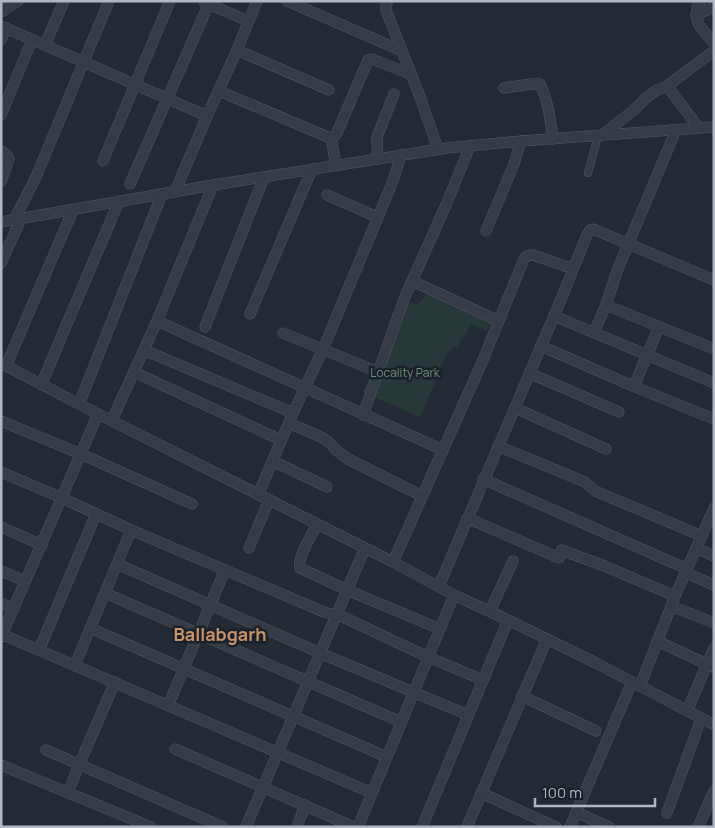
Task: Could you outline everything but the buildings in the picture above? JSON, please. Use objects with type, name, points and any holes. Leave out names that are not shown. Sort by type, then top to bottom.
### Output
[{"type":"street","points":[[1,12],[18,1]]},
{"type":"street","points":[[46,45],[64,1]]},
{"type":"street","points":[[1,262],[109,1]]},
{"type":"street","points":[[103,161],[170,1]]},
{"type":"street","points":[[175,192],[257,1]]},
{"type":"street","points":[[287,1],[402,51]]},
{"type":"street","points":[[700,1],[696,11],[698,23],[714,43]]},
{"type":"street","points":[[130,184],[208,2],[248,20]]},
{"type":"street","points":[[384,3],[438,149]]},
{"type":"street","points":[[696,15],[714,7]]},
{"type":"street","points":[[1,40],[4,27],[207,116]]},
{"type":"street","points":[[1,115],[32,40]]},
{"type":"street","points":[[237,50],[329,90]]},
{"type":"street","points":[[588,173],[600,135],[657,90],[667,86],[714,51]]},
{"type":"street","points":[[331,138],[336,135],[368,60],[372,59],[410,74]]},
{"type":"street","points":[[504,88],[540,84],[549,108],[553,139]]},
{"type":"street","points":[[667,86],[699,128]]},
{"type":"street","points":[[219,91],[331,138]]},
{"type":"street","points":[[378,159],[377,137],[394,94]]},
{"type":"street","points":[[1,222],[213,185],[438,149],[714,127]]},
{"type":"street","points":[[594,332],[606,305],[617,271],[676,130]]},
{"type":"street","points":[[331,138],[336,165]]},
{"type":"street","points":[[486,231],[514,164],[521,141]]},
{"type":"street","points":[[363,415],[399,312],[470,146]]},
{"type":"street","points":[[1,151],[10,160],[1,182]]},
{"type":"street","points":[[258,495],[323,349],[393,181],[401,154]]},
{"type":"street","points":[[250,314],[312,169]]},
{"type":"street","points":[[205,327],[264,177]]},
{"type":"street","points":[[112,420],[157,321],[213,185]]},
{"type":"street","points":[[79,404],[162,194]]},
{"type":"street","points":[[327,195],[377,217]]},
{"type":"street","points":[[42,385],[119,201]]},
{"type":"street","points":[[73,210],[4,364],[98,414],[393,562],[454,595],[596,663],[714,725]]},
{"type":"street","points":[[439,586],[590,230],[596,230],[714,280]]},
{"type":"street","points":[[393,562],[483,360],[524,259],[528,255],[534,255],[573,268]]},
{"type":"street","points":[[412,281],[499,321]]},
{"type":"street","points":[[606,305],[714,349]]},
{"type":"street","points":[[554,316],[714,383]]},
{"type":"street","points":[[157,321],[443,450]]},
{"type":"street","points":[[634,386],[659,327]]},
{"type":"street","points":[[283,333],[378,372]]},
{"type":"street","points":[[541,346],[714,418]]},
{"type":"street","points":[[144,350],[291,418],[329,442],[336,450],[348,458],[422,496]]},
{"type":"street","points":[[134,372],[281,440]]},
{"type":"street","points":[[530,373],[619,412]]},
{"type":"street","points":[[515,408],[606,449]]},
{"type":"street","points":[[98,414],[2,635],[372,793]]},
{"type":"street","points":[[1,421],[81,454],[192,504]]},
{"type":"street","points":[[498,446],[585,482],[595,491],[702,536]]},
{"type":"street","points":[[273,461],[327,487]]},
{"type":"street","points":[[1,472],[131,530],[324,612],[336,615],[483,680]]},
{"type":"street","points":[[483,479],[714,585]]},
{"type":"street","points":[[249,548],[269,500]]},
{"type":"street","points":[[39,650],[96,514]]},
{"type":"street","points":[[570,827],[657,641],[712,514]]},
{"type":"street","points":[[467,518],[559,558],[562,550],[676,596]]},
{"type":"street","points":[[317,524],[301,557],[300,568],[440,629]]},
{"type":"street","points":[[1,527],[42,545]]},
{"type":"street","points":[[75,665],[131,530]]},
{"type":"street","points":[[246,827],[365,548]]},
{"type":"street","points":[[696,548],[714,556]]},
{"type":"street","points":[[490,611],[513,562]]},
{"type":"street","points":[[117,564],[210,606],[468,715]]},
{"type":"street","points":[[168,706],[225,570]]},
{"type":"street","points":[[1,571],[25,581]]},
{"type":"street","points":[[106,593],[401,722]]},
{"type":"street","points":[[358,827],[454,595]]},
{"type":"street","points":[[1,603],[14,609]]},
{"type":"street","points":[[672,606],[714,623]]},
{"type":"street","points":[[422,827],[508,620]]},
{"type":"street","points":[[90,628],[386,757]]},
{"type":"street","points":[[466,827],[547,639]]},
{"type":"street","points":[[657,641],[711,666]]},
{"type":"street","points":[[687,711],[711,666],[714,648]]},
{"type":"street","points":[[68,792],[115,682]]},
{"type":"street","points":[[522,696],[596,731]]},
{"type":"street","points":[[667,813],[701,719]]},
{"type":"street","points":[[175,749],[354,827]]},
{"type":"street","points":[[46,750],[223,827]]},
{"type":"street","points":[[1,765],[151,827]]},
{"type":"street","points":[[698,827],[714,791]]},
{"type":"street","points":[[481,793],[556,827]]},
{"type":"street","points":[[296,827],[305,805]]},
{"type":"street","points":[[576,812],[608,827]]},
{"type":"green space","name":"Locality Park","points":[[429,291],[492,318],[487,331],[470,324],[458,348],[453,346],[450,352],[448,351],[420,417],[363,392],[403,299],[417,305]]},
{"type":"district","name":"Ballabgarh","points":[[220,634]]}]
